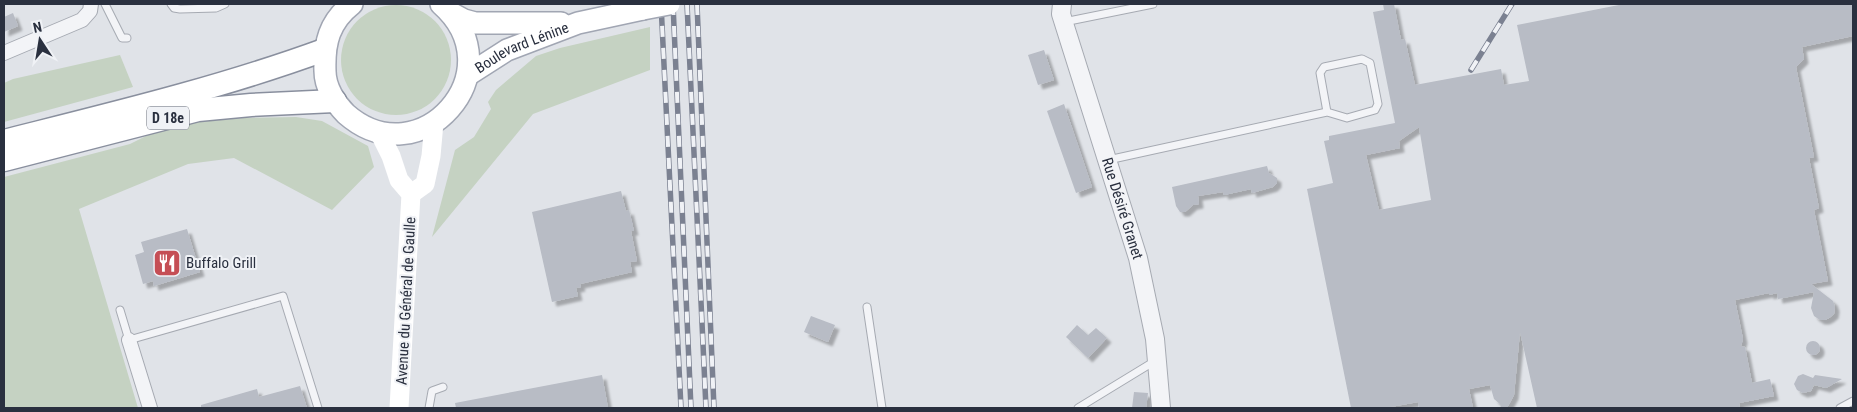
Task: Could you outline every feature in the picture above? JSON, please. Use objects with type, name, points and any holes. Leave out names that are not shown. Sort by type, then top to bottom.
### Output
[{"type":"highway","name":"D 18e","points":[[4,141],[180,96],[284,65],[324,50]]},
{"type":"highway","name":"D 18e","points":[[4,160],[198,110],[251,105],[335,101]]},
{"type":"main road","points":[[352,4],[335,21],[328,35],[324,50],[325,76],[335,101],[353,120],[379,132],[405,133],[420,130],[434,123],[446,114],[464,89],[468,75],[469,56],[466,39],[461,28],[446,8]]},
{"type":"main road","name":"Boulevard Lénine","points":[[468,75],[507,50],[578,23],[669,4]]},
{"type":"main road","name":"Boulevard Lénine","points":[[446,8],[464,20],[475,23],[578,23]]},
{"type":"main road","points":[[379,132],[400,180],[411,194],[425,184],[431,156],[434,123]]},
{"type":"main road","name":"Avenue du Général de Gaulle","points":[[400,408],[411,194]]},
{"type":"street","points":[[4,53],[82,20],[90,11],[91,4]]},
{"type":"street","name":"Rue Désiré Granet","points":[[1059,11],[1138,258],[1158,359],[1161,408]]},
{"type":"street","points":[[129,340],[150,408]]},
{"type":"lane","points":[[105,4],[117,32],[122,38],[128,38]]},
{"type":"lane","points":[[171,4],[174,8],[180,9],[216,8],[225,4]]},
{"type":"lane","points":[[1059,11],[1153,4]]},
{"type":"lane","points":[[1106,160],[1327,112],[1347,118],[1375,110],[1378,104],[1370,63],[1362,59],[1324,67],[1320,73],[1327,112]]},
{"type":"lane","points":[[120,310],[129,340],[283,296],[318,408]]},
{"type":"lane","points":[[867,308],[882,408]]},
{"type":"lane","points":[[1078,408],[1158,359]]},
{"type":"lane","points":[[429,408],[432,390],[444,387]]},
{"type":"lane","points":[[1840,408],[1853,401]]},
{"type":"green space","points":[[396,5],[417,9],[435,21],[447,39],[451,60],[447,81],[435,99],[417,111],[396,115],[375,111],[357,99],[345,81],[341,60],[345,39],[357,21],[375,9]]},
{"type":"green space","points":[[650,27],[650,70],[533,114],[432,237],[455,150],[474,137],[491,109],[488,102],[496,90],[536,56],[560,48]]},
{"type":"green space","points":[[120,55],[133,87],[4,122],[4,83],[13,79]]},
{"type":"green space","points":[[296,117],[322,121],[368,146],[374,167],[332,210],[234,158],[188,164],[79,209],[138,408],[4,408],[4,177],[130,144],[160,129],[186,123],[244,118]]},
{"type":"building","points":[[1383,4],[1394,4],[1401,40],[1405,39],[1415,85],[1501,69],[1504,85],[1529,81],[1517,25],[1624,4],[1853,4],[1853,36],[1802,47],[1804,59],[1796,67],[1814,157],[1809,158],[1819,208],[1814,210],[1828,281],[1811,284],[1833,301],[1835,307],[1834,314],[1825,320],[1820,320],[1814,316],[1811,308],[1814,292],[1778,299],[1777,293],[1769,295],[1769,293],[1735,300],[1743,339],[1741,346],[1745,347],[1752,383],[1770,379],[1774,396],[1739,403],[1740,408],[1537,408],[1520,332],[1514,395],[1507,408],[1501,408],[1500,404],[1494,399],[1490,385],[1469,389],[1473,408],[1419,408],[1418,402],[1385,408],[1351,408],[1307,189],[1333,183],[1324,141],[1329,140],[1329,136],[1395,123],[1373,12],[1384,10]],"holes":[[[1419,127],[1431,200],[1379,210],[1366,155],[1400,148],[1399,141]]]},
{"type":"building","points":[[13,13],[18,26],[4,32],[4,17]]},
{"type":"building","points":[[1044,50],[1054,80],[1038,85],[1028,55]]},
{"type":"building","points":[[1064,104],[1092,187],[1076,193],[1047,111]]},
{"type":"building","points":[[1267,166],[1269,173],[1277,178],[1277,183],[1273,187],[1252,193],[1251,189],[1224,195],[1223,192],[1198,196],[1199,204],[1193,205],[1185,212],[1180,212],[1176,206],[1172,187]]},
{"type":"building","points":[[621,191],[626,211],[629,210],[634,231],[631,231],[637,261],[630,262],[632,272],[580,284],[581,287],[576,288],[578,296],[552,302],[532,212]]},
{"type":"building","name":"Buffalo Grill","points":[[187,229],[200,272],[154,286],[153,281],[143,284],[135,255],[144,252],[141,242]]},
{"type":"building","points":[[811,316],[835,325],[828,342],[804,332]]},
{"type":"building","points":[[1077,325],[1088,335],[1096,328],[1107,338],[1088,358],[1066,337]]},
{"type":"building","points":[[1813,341],[1818,343],[1820,348],[1818,353],[1813,355],[1808,353],[1806,348],[1808,343]]},
{"type":"building","points":[[1803,374],[1813,378],[1815,375],[1842,379],[1826,388],[1814,385],[1811,391],[1803,393],[1797,390],[1794,384],[1798,376]]},
{"type":"building","points":[[602,375],[608,408],[456,408],[455,403]]},
{"type":"building","points":[[300,386],[307,408],[201,408],[201,405],[257,389],[259,397]]},
{"type":"building","points":[[1134,392],[1148,393],[1146,408],[1132,408]]},
{"type":"railway","points":[[661,4],[681,408]]},
{"type":"railway","points":[[673,4],[691,408]]},
{"type":"railway","points":[[687,4],[706,408]]},
{"type":"railway","points":[[697,4],[714,408]]},
{"type":"railway","points":[[1471,70],[1512,4]]},
{"type":"place","name":"Buffalo Grill","points":[[167,263]]}]
